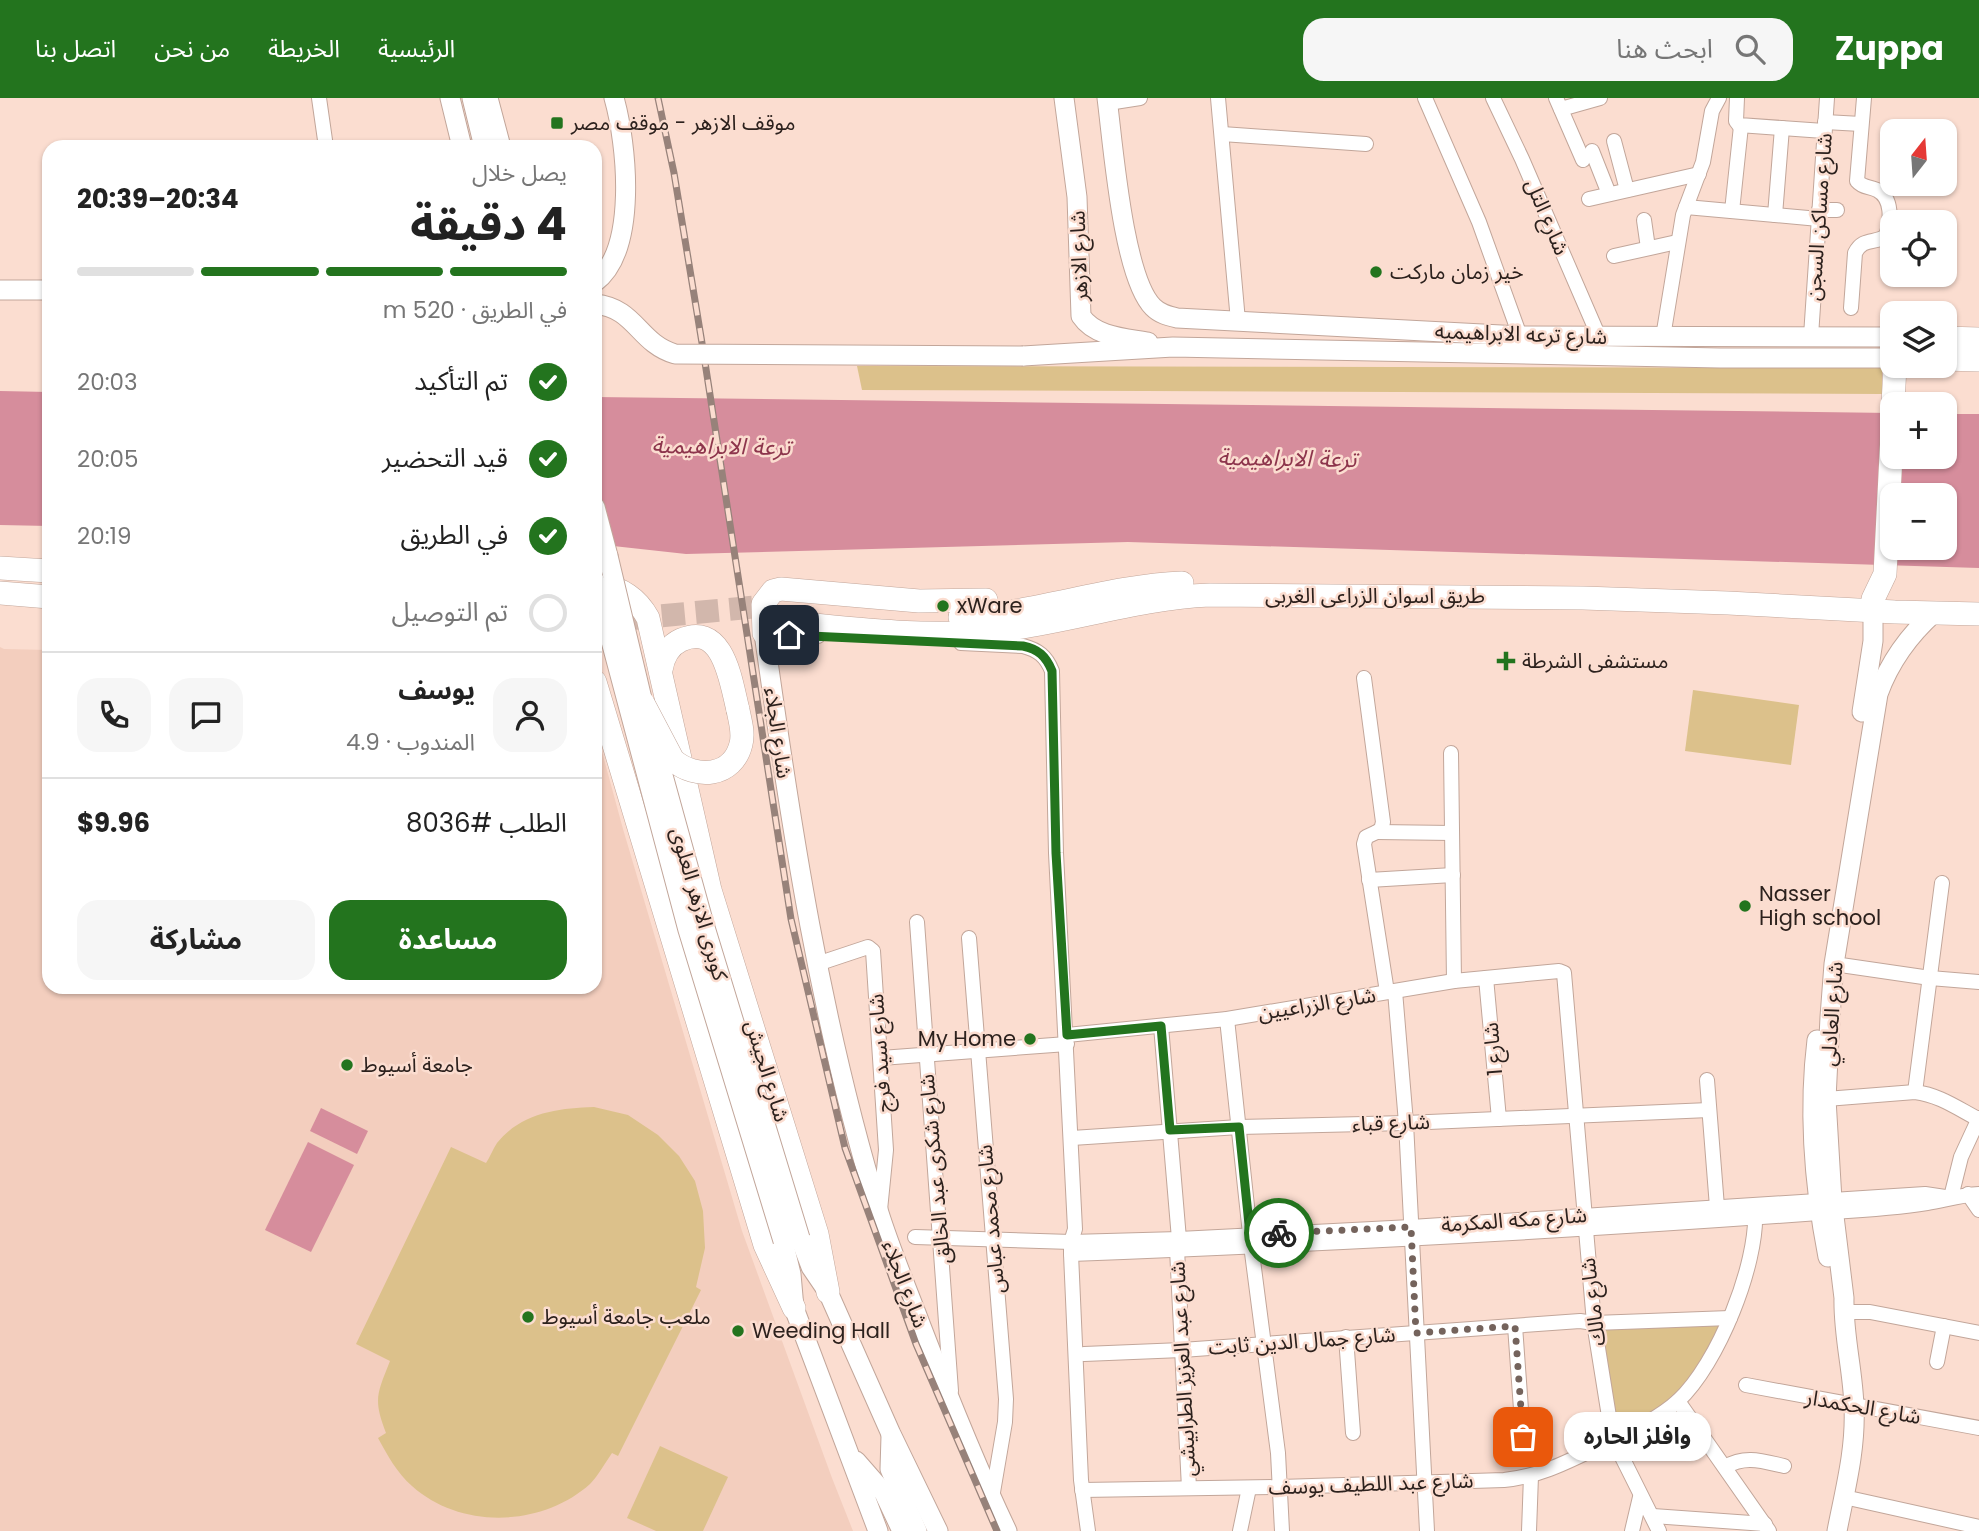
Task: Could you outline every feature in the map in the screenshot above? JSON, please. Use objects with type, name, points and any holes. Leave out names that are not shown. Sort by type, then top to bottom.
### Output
[{"type":"main road","points":[[450,98],[460,140]]},
{"type":"main road","points":[[471,98],[482,140]]},
{"type":"main road","points":[[488,98],[499,140]]},
{"type":"main road","name":"شارع الازهر","points":[[1063,98],[1077,197],[1081,316],[1097,330],[1173,347]]},
{"type":"main road","points":[[602,277],[615,256],[626,207],[621,133],[605,99]]},
{"type":"main road","name":"شارع ترعه الابراهيميه","points":[[1107,101],[1119,191],[1137,277],[1153,307],[1164,315],[1177,318],[1520,336],[1663,337],[1719,348],[1811,336],[1880,337]]},
{"type":"main road","points":[[0,290],[42,291]]},
{"type":"main road","points":[[602,305],[622,312],[651,343],[674,354],[1023,356],[1173,347]]},
{"type":"main road","points":[[1957,338],[1979,339]]},
{"type":"main road","name":"شارع ترعه الابراهيميه","points":[[1173,347],[1719,348],[1880,357]]},
{"type":"main road","points":[[1957,359],[1979,360]]},
{"type":"main road","points":[[1873,605],[1885,574],[1890,469]]},
{"type":"main road","name":"كوبرى الازهر العلوى","points":[[602,536],[643,703],[791,1239],[794,1308]]},
{"type":"main road","points":[[0,568],[42,571]]},
{"type":"main road","points":[[1885,574],[1900,600]]},
{"type":"main road","name":"طريق اسوان الزراعى الغربى","points":[[1755,600],[1210,595],[1163,599],[1032,625],[974,632],[883,630],[771,621],[763,604],[773,591],[780,589],[919,601],[1006,598],[1072,587],[1090,591],[1098,596],[1146,586],[1196,582],[1755,600],[1873,605],[1979,614]]},
{"type":"main road","points":[[602,584],[610,586],[628,616]]},
{"type":"main road","points":[[0,593],[42,596]]},
{"type":"main road","name":"طريق اسوان الزراعى الغربى","points":[[1873,605],[1900,600],[1979,604]]},
{"type":"main road","name":"شارع العادلي","points":[[1837,1531],[1852,1452],[1854,1405],[1812,1100],[1873,641],[1873,605]]},
{"type":"main road","name":"شارع الجيش","points":[[628,616],[642,607],[648,618],[710,890],[817,1234],[828,1292],[891,1434],[939,1531]]},
{"type":"main road","name":"كوبرى الازهر العلوى","points":[[602,608],[688,930],[791,1239],[828,1292]]},
{"type":"main road","name":"شارع العادلي","points":[[1826,1206],[1826,1099],[1834,964],[1878,694],[1902,646],[1935,612]]},
{"type":"main road","points":[[602,620],[628,616]]},
{"type":"main road","points":[[602,631],[628,616]]},
{"type":"main road","name":"شارع الجلاء","points":[[771,621],[787,798],[817,964],[847,1094],[879,1214],[956,1416],[1007,1531]]},
{"type":"main road","points":[[643,703],[673,760],[681,767],[699,774],[718,771],[738,752],[742,733],[723,655],[709,641],[689,637],[678,641],[669,649],[661,670]]},
{"type":"main road","points":[[603,706],[629,726],[640,727],[650,723],[658,715],[666,695]]},
{"type":"main road","points":[[602,703],[765,1245],[794,1308],[878,1531]]},
{"type":"main road","points":[[891,1434],[890,1469],[917,1531]]},
{"type":"main road","points":[[850,1455],[884,1493],[902,1531]]},
{"type":"street","points":[[319,98],[325,140]]},
{"type":"street","points":[[1107,101],[1140,98]]},
{"type":"street","points":[[1219,98],[1238,321]]},
{"type":"street","points":[[1425,98],[1479,222],[1520,336]]},
{"type":"street","name":"شارع التل","points":[[1493,98],[1599,337]]},
{"type":"street","points":[[1600,98],[1559,104],[1609,194]]},
{"type":"street","points":[[1663,337],[1686,207],[1699,174],[1712,111],[1719,98]]},
{"type":"street","points":[[1737,98],[1736,121],[1741,125],[1782,128],[1861,124]]},
{"type":"street","name":"شارع مساكن السجن","points":[[1811,336],[1827,98]]},
{"type":"street","points":[[1851,308],[1855,253],[1866,241],[1886,236],[1889,213],[1888,201],[1884,195],[1875,189],[1864,187],[1857,181],[1864,98]]},
{"type":"street","points":[[1732,211],[1741,125]]},
{"type":"street","points":[[1775,215],[1782,128]]},
{"type":"street","points":[[1222,134],[1366,144]]},
{"type":"street","points":[[1614,141],[1627,190]]},
{"type":"street","points":[[1589,199],[1699,174]]},
{"type":"street","points":[[1686,207],[1775,215],[1837,211]]},
{"type":"street","points":[[1644,220],[1648,248]]},
{"type":"street","points":[[1614,256],[1678,242]]},
{"type":"street","points":[[771,621],[1023,646],[1033,648],[1048,662],[1052,671],[1056,853],[1072,1138],[1088,1531]]},
{"type":"street","points":[[1364,678],[1383,822],[1377,832]]},
{"type":"street","points":[[1451,753],[1454,981]]},
{"type":"street","points":[[1427,1531],[1406,1123],[1391,992],[1364,841],[1369,834],[1377,832],[1452,833]]},
{"type":"street","points":[[1369,880],[1453,875]]},
{"type":"street","points":[[1915,1092],[1942,883]]},
{"type":"street","name":"شارع شكرى عبد الخالق","points":[[917,922],[942,1238],[949,1370],[956,1416]]},
{"type":"street","name":"شارع محمد عباس","points":[[969,938],[1006,1410],[992,1500]]},
{"type":"street","name":"شارع سيد فرج","points":[[817,964],[868,947],[873,949],[886,1164],[879,1214]]},
{"type":"street","points":[[1834,964],[1979,982]]},
{"type":"street","name":"شارع الزراعيين","points":[[881,1058],[977,1051],[1227,1019],[1454,981],[1559,971],[1565,975]]},
{"type":"street","name":"شارع مالك","points":[[1565,975],[1594,1323],[1614,1439],[1640,1497],[1659,1531]]},
{"type":"street","name":"شارع 1","points":[[1486,978],[1499,1119]]},
{"type":"street","points":[[1227,1019],[1263,1344],[1278,1453],[1282,1531]]},
{"type":"street","name":"شارع عبد العزيز الطرابيشي","points":[[1161,1026],[1178,1244],[1189,1488]]},
{"type":"street","points":[[1707,1080],[1717,1207]]},
{"type":"street","points":[[1826,1099],[1915,1092],[1935,1096],[1978,1118],[1948,1197]]},
{"type":"street","name":"شارع قباء","points":[[1072,1138],[1170,1130],[1709,1110]]},
{"type":"street","points":[[1973,1194],[1979,1210]]},
{"type":"street","name":"شارع مكه المكرمة","points":[[915,1237],[1076,1244],[1178,1244],[1584,1223],[1826,1206],[1927,1203],[1973,1194]]},
{"type":"street","name":"شارع مكه المكرمة","points":[[1584,1223],[1717,1207],[1755,1211]]},
{"type":"street","name":"شارع عبد اللطيف يوسف","points":[[1086,1490],[1280,1488],[1504,1480],[1531,1476],[1557,1467],[1656,1417],[1678,1401],[1699,1376],[1730,1318],[1747,1264],[1755,1211]]},
{"type":"street","points":[[1076,1244],[1084,1354],[1086,1490],[1097,1531]]},
{"type":"street","points":[[1842,1312],[1870,1312],[1979,1333]]},
{"type":"street","name":"شارع جمال الدين ثابت","points":[[1084,1354],[1182,1350],[1580,1321],[1594,1323],[1730,1318]]},
{"type":"street","points":[[1515,1326],[1523,1437]]},
{"type":"street","points":[[1937,1362],[1944,1326]]},
{"type":"street","points":[[1346,1338],[1353,1433]]},
{"type":"street","name":"شارع الحكمدار","points":[[1746,1385],[1979,1428]]},
{"type":"street","points":[[1678,1401],[1767,1528]]},
{"type":"street","points":[[1724,1467],[1749,1459],[1784,1465]]},
{"type":"street","points":[[1529,1531],[1531,1476]]},
{"type":"street","points":[[1240,1531],[1249,1488]]},
{"type":"street","points":[[1632,1531],[1640,1497]]},
{"type":"street","points":[[1844,1497],[1947,1525],[1979,1527]]},
{"type":"street","points":[[1653,1516],[1767,1528]]},
{"type":"shaded area","points":[[857,366],[1880,368],[1882,378],[1880,394],[862,390]]},
{"type":"shaded area","name":"جامعة أسيوط","points":[[0,647],[42,650],[42,994],[602,994],[602,752],[742,1231],[853,1531],[0,1531]]},
{"type":"shaded area","points":[[1693,690],[1799,705],[1791,765],[1685,751]]},
{"type":"shaded area","name":"ملعب جامعة أسيوط","points":[[594,1107],[628,1115],[658,1135],[679,1156],[695,1181],[703,1211],[705,1248],[696,1287],[701,1290],[618,1456],[612,1453],[590,1484],[549,1509],[526,1515],[501,1518],[454,1510],[432,1500],[412,1486],[397,1470],[385,1451],[378,1438],[386,1433],[379,1412],[378,1397],[390,1361],[356,1344],[451,1147],[486,1163],[497,1143],[517,1125],[541,1114]]},
{"type":"shaded area","points":[[1728,1319],[1679,1398],[1614,1438],[1595,1323]]},
{"type":"shaded area","points":[[660,1446],[728,1477],[703,1531],[656,1531],[627,1518]]},
{"type":"water","points":[[0,391],[42,392],[42,526],[0,525]]},
{"type":"water","name":"ترعة الابراهيمية","points":[[602,397],[1880,413],[1880,469],[1957,469],[1957,414],[1979,414],[1979,568],[1128,542],[686,554],[602,545]]},
{"type":"water","points":[[321,1108],[368,1131],[357,1154],[310,1131]]},
{"type":"water","points":[[308,1142],[354,1165],[311,1252],[265,1230]]},
{"type":"tunnel","points":[[628,619],[754,607],[775,608]]},
{"type":"railway","points":[[658,98],[674,173],[702,343],[791,919],[845,1148],[916,1344],[997,1531]]},
{"type":"way so far","points":[[1279,1233],[1411,1227],[1416,1333],[1515,1326],[1523,1437]]},
{"type":"place","name":"موقف الازهر - موقف مصر","points":[[557,123]]},
{"type":"place","name":"خير زمان ماركت","points":[[1376,272]]},
{"type":"place","name":"xWare","points":[[943,606]]},
{"type":"place","name":"مستشفى الشرطة","points":[[1506,661]]},
{"type":"place","name":"Nasser High school","points":[[1745,906]]},
{"type":"place","name":"My Home","points":[[1030,1039]]},
{"type":"place","name":"جامعة أسيوط","points":[[347,1065]]},
{"type":"place","name":"ملعب جامعة أسيوط","points":[[528,1317]]},
{"type":"place","name":"Weeding Hall","points":[[738,1331]]},
{"type":"place","name":"وافلز الحاره","points":[[1523,1437]]},
{"type":"route","points":[[789,635],[1023,646],[1033,648],[1048,662],[1052,671],[1056,853],[1067,1035],[1161,1026],[1170,1130],[1239,1127],[1250,1234],[1279,1233]]}]
